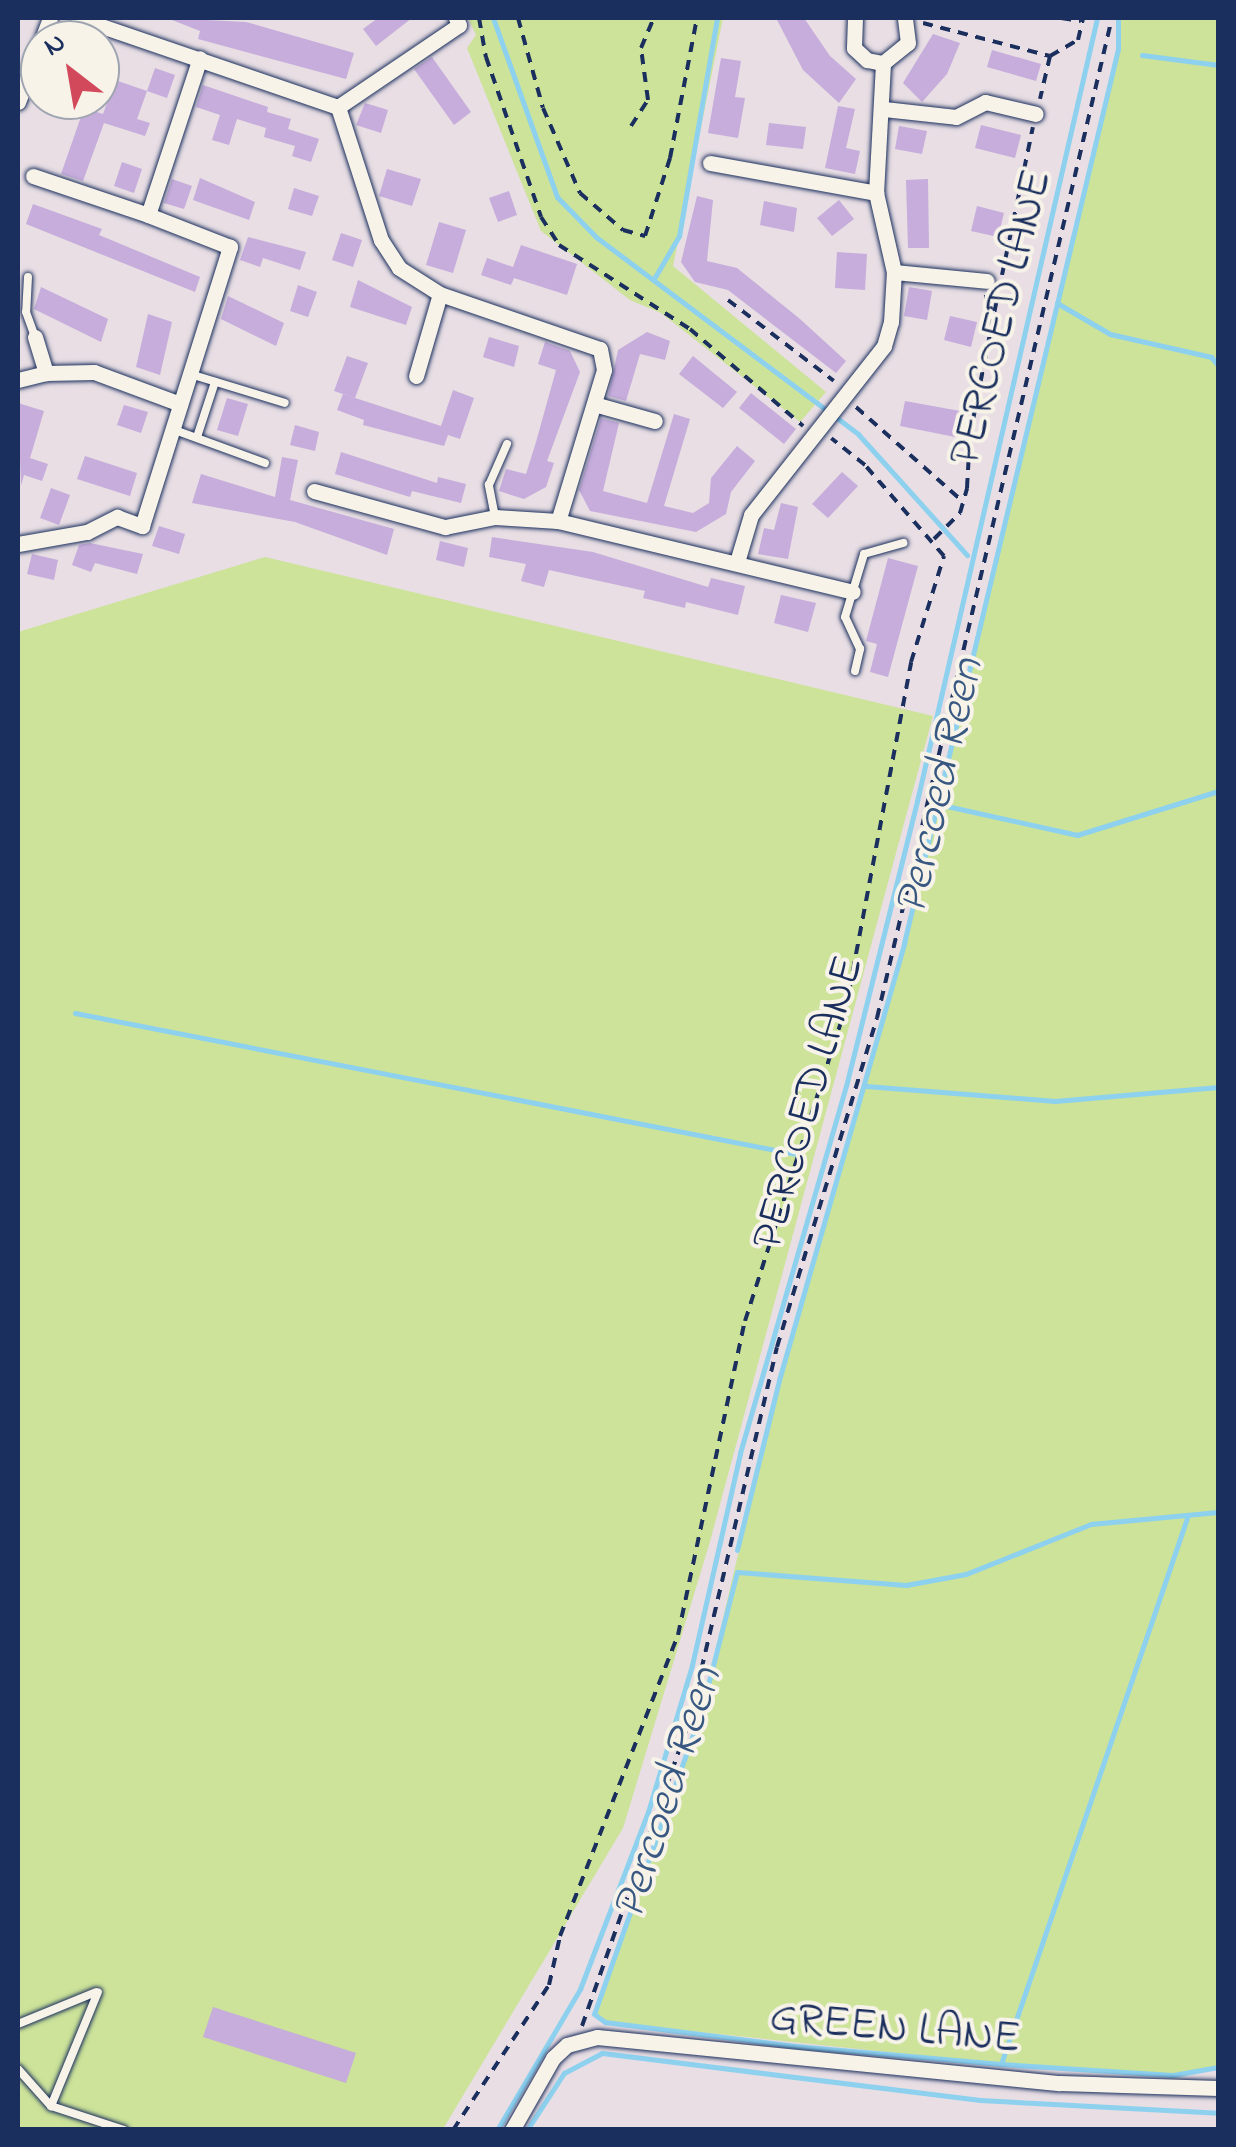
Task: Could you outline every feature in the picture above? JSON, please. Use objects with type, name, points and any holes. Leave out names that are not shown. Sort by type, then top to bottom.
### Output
[{"type":"street","points":[[18,102],[50,18]]},
{"type":"street","points":[[78,18],[122,24],[200,58],[338,107]]},
{"type":"street","points":[[338,107],[458,25],[456,18]]},
{"type":"street","points":[[856,18],[854,48],[867,60],[883,63],[908,43],[907,20]]},
{"type":"street","points":[[148,215],[200,58]]},
{"type":"street","points":[[737,562],[751,514],[884,346],[894,272],[876,194],[884,110],[883,63]]},
{"type":"street","points":[[884,110],[956,117],[985,102],[1036,114]]},
{"type":"street","points":[[338,107],[382,240],[399,268],[440,294],[600,349],[604,370],[558,521]]},
{"type":"street","points":[[710,163],[876,194]]},
{"type":"street","points":[[18,544],[87,532],[117,518],[142,526],[230,247],[33,176]]},
{"type":"street","points":[[894,272],[986,280]]},
{"type":"street","points":[[416,376],[440,294]]},
{"type":"street","points":[[34,337],[46,373]]},
{"type":"street","points":[[18,380],[46,373],[94,372],[180,404]]},
{"type":"street","points":[[594,404],[655,421]]},
{"type":"street","points":[[314,490],[445,528],[495,517],[558,521],[852,592]]},
{"type":"street","name":"GREEN LANE","points":[[573,2043],[597,2037],[1060,2083],[1218,2088]]},
{"type":"street","points":[[512,2130],[573,2043]]},
{"type":"lane","points":[[28,277],[26,312],[34,337]]},
{"type":"lane","points":[[190,374],[285,403]]},
{"type":"lane","points":[[197,437],[215,382]]},
{"type":"lane","points":[[172,429],[265,463]]},
{"type":"lane","points":[[495,517],[488,486],[507,444]]},
{"type":"lane","points":[[855,671],[860,649],[845,617],[864,554],[903,543]]},
{"type":"lane","points":[[18,2024],[98,1992],[50,2106]]},
{"type":"lane","points":[[18,2068],[50,2106],[124,2130]]},
{"type":"path","points":[[453,2130],[549,1985],[560,1936],[678,1635],[745,1321],[846,1007],[911,662],[944,556],[934,538],[690,329],[559,245],[541,218],[486,56],[479,18]]},
{"type":"path","points":[[518,18],[543,108],[580,193],[623,230],[644,236],[670,158],[696,18]]},
{"type":"path","points":[[631,126],[648,100],[641,48],[654,18]]},
{"type":"path","points":[[907,20],[1050,56],[1078,40],[1082,20],[1061,18]]},
{"type":"path","name":"PERCOED LANE","points":[[573,2043],[689,1722],[730,1566],[777,1347],[876,1018],[1112,18]]},
{"type":"path","points":[[934,538],[952,523],[963,501],[970,435],[1050,56]]},
{"type":"path","points":[[728,300],[848,396],[963,501]]},
{"type":"green space","points":[[468,18],[723,18],[673,266],[826,392],[800,422],[661,313],[630,300],[541,231],[467,48],[476,35]]},
{"type":"green space","points":[[1118,18],[1218,18],[1218,2067],[1173,2075],[1001,2064],[605,2022],[594,2014],[701,1712],[779,1380],[904,943],[1118,49]]},
{"type":"green space","points":[[265,557],[933,716],[709,1545],[623,1828],[443,2129],[18,2130],[18,632]]},
{"type":"building","points":[[167,18],[246,22],[354,53],[346,79],[198,39],[200,31]]},
{"type":"building","points":[[378,18],[412,18],[376,46],[363,29]]},
{"type":"building","points":[[776,18],[804,18],[830,56],[856,79],[839,103],[803,70]]},
{"type":"building","points":[[933,34],[960,43],[947,74],[922,102],[903,83]]},
{"type":"building","points":[[992,50],[1041,64],[1036,81],[987,67]]},
{"type":"building","points":[[432,57],[471,112],[454,125],[414,69]]},
{"type":"building","points":[[721,58],[741,61],[735,97],[745,98],[738,138],[708,133]]},
{"type":"building","points":[[155,68],[175,75],[167,98],[147,91]]},
{"type":"building","points":[[120,82],[147,91],[137,119],[150,123],[145,136],[104,123],[83,181],[61,174],[80,120],[120,120]]},
{"type":"building","points":[[203,85],[291,119],[288,129],[319,139],[311,162],[292,156],[295,146],[264,137],[266,128],[237,119],[229,145],[212,140],[220,115],[196,107]]},
{"type":"building","points":[[365,103],[388,110],[381,133],[356,125]]},
{"type":"building","points":[[838,106],[855,109],[846,148],[860,151],[855,174],[825,168]]},
{"type":"building","points":[[769,123],[806,127],[803,149],[766,145]]},
{"type":"building","points":[[981,125],[1021,135],[1015,158],[975,148]]},
{"type":"building","points":[[899,126],[927,131],[922,154],[895,149]]},
{"type":"building","points":[[122,162],[142,169],[134,193],[114,186]]},
{"type":"building","points":[[387,169],[421,179],[412,206],[379,196]]},
{"type":"building","points":[[200,178],[255,202],[249,220],[193,200]]},
{"type":"building","points":[[172,179],[192,186],[184,209],[164,203]]},
{"type":"building","points":[[928,179],[929,248],[908,248],[906,180]]},
{"type":"building","points":[[294,188],[319,196],[312,216],[288,209]]},
{"type":"building","points":[[509,191],[517,215],[498,222],[489,198]]},
{"type":"building","points":[[697,196],[713,200],[707,261],[737,268],[800,319],[846,361],[836,373],[728,290],[695,282],[681,262]]},
{"type":"building","points":[[839,200],[854,219],[832,236],[817,218]]},
{"type":"building","points":[[764,201],[797,208],[794,232],[760,225]]},
{"type":"building","points":[[33,204],[102,229],[99,235],[200,277],[195,292],[26,224]]},
{"type":"building","points":[[977,206],[1004,213],[998,237],[971,231]]},
{"type":"building","points":[[439,222],[466,230],[453,273],[426,265]]},
{"type":"building","points":[[341,233],[362,240],[353,267],[332,260]]},
{"type":"building","points":[[248,237],[306,252],[300,270],[263,258],[260,267],[240,260]]},
{"type":"building","points":[[521,245],[577,264],[567,295],[514,278],[511,285],[481,275],[487,258],[513,267]]},
{"type":"building","points":[[837,252],[867,254],[865,290],[835,288]]},
{"type":"building","points":[[358,280],[412,307],[406,325],[350,307]]},
{"type":"building","points":[[298,285],[317,292],[308,317],[290,311]]},
{"type":"building","points":[[41,287],[108,319],[101,342],[34,309]]},
{"type":"building","points":[[909,287],[932,291],[927,320],[904,316]]},
{"type":"building","points":[[228,296],[284,323],[276,346],[221,319]]},
{"type":"building","points":[[148,314],[172,322],[160,375],[136,367]]},
{"type":"building","points":[[950,316],[977,322],[971,347],[944,340]]},
{"type":"building","points":[[647,332],[670,341],[665,360],[640,354],[626,401],[608,396],[618,350]]},
{"type":"building","points":[[489,337],[519,346],[514,367],[483,357]]},
{"type":"building","points":[[545,342],[570,351],[580,372],[547,461],[554,463],[546,487],[524,499],[499,491],[506,469],[526,474],[536,442],[556,370],[538,364]]},
{"type":"building","points":[[347,356],[368,363],[355,398],[334,391]]},
{"type":"building","points":[[693,356],[737,392],[723,408],[679,374]]},
{"type":"building","points":[[453,390],[474,398],[460,439],[448,435],[444,446],[363,425],[364,420],[337,410],[343,394],[441,426]]},
{"type":"building","points":[[751,393],[796,429],[784,444],[739,408]]},
{"type":"building","points":[[227,398],[248,404],[238,436],[217,430]]},
{"type":"building","points":[[905,401],[960,411],[955,437],[900,426]]},
{"type":"building","points":[[18,403],[44,411],[30,458],[48,464],[42,481],[24,475],[21,486]]},
{"type":"building","points":[[124,405],[148,412],[141,433],[117,425]]},
{"type":"building","points":[[674,414],[690,419],[664,506],[693,513],[709,503],[711,478],[737,446],[755,461],[731,492],[726,514],[696,532],[590,511],[579,490],[601,418],[619,423],[603,491],[647,503]]},
{"type":"building","points":[[295,425],[319,432],[315,451],[290,445]]},
{"type":"building","points":[[341,452],[437,483],[438,477],[466,484],[461,503],[412,491],[410,497],[335,474]]},
{"type":"building","points":[[85,456],[137,473],[130,496],[77,479]]},
{"type":"building","points":[[282,457],[298,460],[290,500],[394,529],[387,555],[295,522],[192,503],[201,474],[275,497]]},
{"type":"building","points":[[842,472],[858,486],[828,518],[812,504]]},
{"type":"building","points":[[51,488],[70,495],[59,525],[40,518]]},
{"type":"building","points":[[781,503],[798,507],[788,559],[758,554],[764,528],[774,530]]},
{"type":"building","points":[[159,526],[185,534],[179,554],[152,546]]},
{"type":"building","points":[[492,537],[593,552],[708,587],[711,578],[745,586],[738,615],[686,602],[685,608],[643,598],[645,591],[549,570],[544,587],[521,581],[526,564],[489,557]]},
{"type":"building","points":[[440,541],[468,548],[464,567],[436,560]]},
{"type":"building","points":[[90,543],[143,554],[137,574],[95,563],[91,572],[72,565],[79,545]]},
{"type":"building","points":[[32,554],[58,560],[54,580],[27,574]]},
{"type":"building","points":[[888,558],[918,566],[888,677],[870,672],[877,644],[866,641]]},
{"type":"building","points":[[781,595],[816,603],[808,632],[774,623]]},
{"type":"building","points":[[213,2007],[356,2053],[346,2083],[203,2037]]},
{"type":"waterway","points":[[493,18],[557,197],[596,237],[858,434],[967,555]]},
{"type":"waterway","points":[[655,277],[679,236],[717,18]]},
{"type":"waterway","points":[[497,2130],[580,1989],[648,1812],[692,1665],[740,1453],[847,1082],[917,801],[1097,18]]},
{"type":"waterway","name":"Percoed Reen","points":[[737,1550],[779,1380],[904,943],[1118,49],[1118,18]]},
{"type":"waterway","points":[[1142,55],[1218,65]]},
{"type":"waterway","points":[[1057,303],[1110,334],[1211,357],[1218,365]]},
{"type":"waterway","points":[[933,803],[1077,835],[1218,791]]},
{"type":"waterway","points":[[75,1013],[796,1154]]},
{"type":"waterway","points":[[866,1086],[1055,1101],[1218,1087]]},
{"type":"waterway","name":"Percoed Reen","points":[[1218,1512],[1091,1524],[966,1574],[906,1585],[737,1572],[701,1712],[594,2014],[605,2022],[795,2046],[1001,2064],[1173,2075],[1218,2067]]},
{"type":"waterway","points":[[1001,2064],[1187,1518]]},
{"type":"waterway","points":[[527,2130],[564,2073],[602,2053],[980,2100],[1218,2113]]}]
